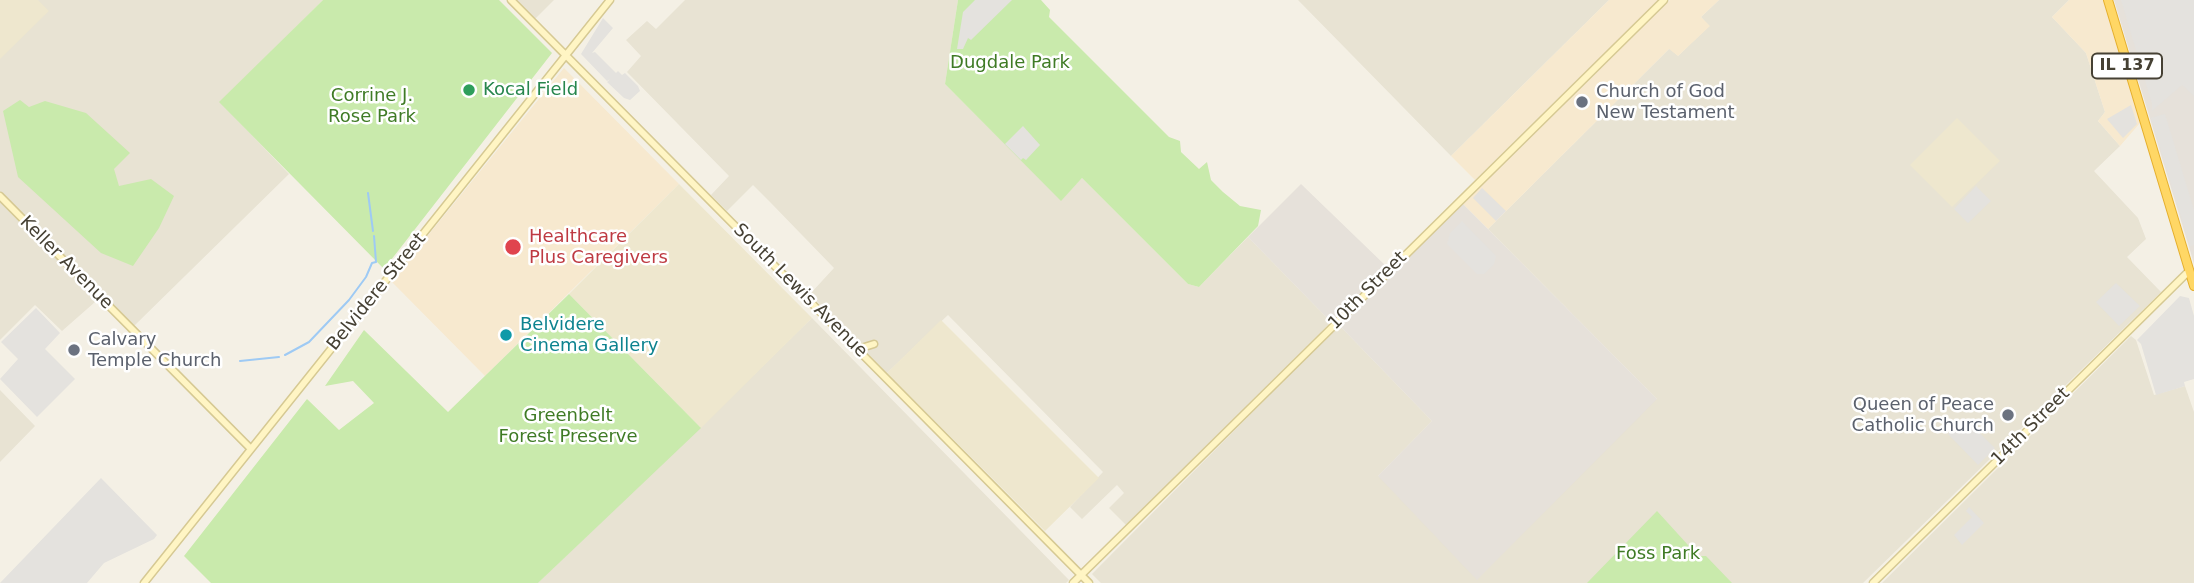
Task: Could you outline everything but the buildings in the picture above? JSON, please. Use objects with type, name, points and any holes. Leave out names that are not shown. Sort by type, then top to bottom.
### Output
[{"type":"highway","name":"IL 137","points":[[2108,0],[2194,286]]},
{"type":"street","name":"South Lewis Avenue","points":[[510,0],[1089,583]]},
{"type":"street","name":"Belvidere Street","points":[[144,583],[610,0]]},
{"type":"street","name":"10th Street","points":[[1073,583],[1664,0]]},
{"type":"street","name":"Keller Avenue","points":[[0,196],[251,449]]},
{"type":"street","name":"14th Street","points":[[1873,583],[2189,271]]},
{"type":"street","points":[[858,349],[874,344]]},
{"type":"shaded area","points":[[0,0],[323,0],[220,102],[289,174],[134,326],[103,295],[62,331],[35,305],[0,340]]},
{"type":"shaded area","points":[[0,0],[38,0],[49,11],[0,59]]},
{"type":"shaded area","points":[[516,0],[554,0],[535,19]]},
{"type":"shaded area","points":[[685,0],[958,0],[945,84],[1061,200],[1082,178],[1188,284],[1199,287],[1248,237],[1331,322],[1126,525],[1109,508],[1124,493],[1117,485],[1082,519],[1070,507],[1103,472],[948,315],[887,373],[810,294],[834,268],[770,202],[753,185],[727,211],[711,195],[729,176],[627,72],[641,56],[626,40],[647,21],[656,29]]},
{"type":"shaded area","points":[[975,0],[1012,0],[971,40],[968,38],[963,49],[957,49],[963,12]]},
{"type":"shaded area","points":[[1298,0],[1609,0],[1451,156]]},
{"type":"shaded area","points":[[1609,0],[1658,0],[1475,180],[1451,156]]},
{"type":"shaded area","points":[[1670,0],[1719,0],[1701,17],[1710,26],[1678,56],[1669,49],[1488,229],[1463,204]]},
{"type":"shaded area","points":[[1719,0],[2069,0],[2052,17],[2086,53],[2105,112],[2098,121],[2120,146],[2094,171],[2138,218],[2146,239],[2127,257],[2161,292],[1863,583],[1101,583],[1092,574],[1339,325],[1432,421],[1378,476],[1657,399],[1488,229],[1670,48],[1678,56],[1709,26],[1701,17]]},
{"type":"shaded area","points":[[2069,0],[2103,0],[2140,123],[2120,146],[2098,121],[2105,112],[2086,53],[2052,17]]},
{"type":"shaded area","points":[[2114,0],[2194,0],[2194,264],[2189,247]]},
{"type":"shaded area","points":[[2121,0],[2194,0],[2194,96],[2182,85],[2152,111]]},
{"type":"shaded area","points":[[603,18],[613,28],[592,53],[595,52],[616,73],[625,73],[638,86],[640,91],[630,100],[624,98],[607,82],[610,79],[607,81],[581,54]]},
{"type":"shaded area","points":[[564,68],[679,184],[485,376],[391,281]]},
{"type":"shaded area","points":[[2131,105],[2137,124],[2123,138],[2107,119]]},
{"type":"shaded area","points":[[2165,114],[2194,210],[2194,245],[2190,246],[2151,118]]},
{"type":"shaded area","points":[[1957,118],[2000,161],[1952,207],[1910,165]]},
{"type":"shaded area","points":[[1023,126],[1040,145],[1026,160],[1021,160],[1005,144]]},
{"type":"shaded area","points":[[679,184],[812,318],[701,428],[569,294]]},
{"type":"shaded area","points":[[1301,184],[1387,267],[1331,322],[1248,237]]},
{"type":"shaded area","points":[[1976,186],[1991,201],[1968,223],[1954,209]]},
{"type":"shaded area","points":[[1482,188],[1506,211],[1496,221],[1473,198]]},
{"type":"shaded area","points":[[1463,204],[1657,399],[1477,580],[1378,476],[1432,421],[1339,325]]},
{"type":"shaded area","points":[[1462,221],[1496,256],[1494,264],[1484,274],[1477,274],[1447,244],[1450,233]]},
{"type":"shaded area","points":[[2116,283],[2140,306],[2119,326],[2096,302]]},
{"type":"shaded area","points":[[2180,296],[2189,298],[2194,316],[2194,379],[2184,382],[2185,386],[2156,395],[2141,344],[2137,340]]},
{"type":"shaded area","points":[[36,308],[60,333],[45,349],[75,379],[37,417],[0,379],[18,359],[1,342]]},
{"type":"shaded area","points":[[812,318],[1069,580],[1066,583],[538,583]]},
{"type":"shaded area","points":[[941,320],[1099,478],[1045,531],[887,373]]},
{"type":"shaded area","points":[[2131,336],[2136,340],[2154,395],[2185,386],[2194,412],[2194,583],[1882,583]]},
{"type":"shaded area","points":[[0,390],[35,426],[0,462]]},
{"type":"shaded area","points":[[1964,418],[1995,448],[1978,465],[1948,434]]},
{"type":"shaded area","points":[[101,478],[157,535],[154,539],[104,563],[87,583],[0,583]]},
{"type":"shaded area","points":[[1969,507],[1984,523],[1962,545],[1954,535],[1972,517],[1966,511]]},
{"type":"green space","name":"Corrine J. Rose Park","points":[[323,0],[499,0],[552,53],[384,269],[219,102]]},
{"type":"green space","name":"Dugdale Park","points":[[958,0],[1041,0],[1050,10],[1049,17],[1169,137],[1180,141],[1181,152],[1199,169],[1207,162],[1211,180],[1240,206],[1261,210],[1258,226],[1199,287],[1188,284],[1082,178],[1061,201],[945,84]]},
{"type":"green space","points":[[20,100],[29,107],[45,101],[86,113],[130,153],[114,169],[119,186],[151,179],[174,196],[159,228],[133,266],[101,253],[18,177],[3,111]]},
{"type":"green space","name":"Greenbelt Forest Preserve","points":[[569,294],[701,428],[538,583],[211,583],[184,556],[307,399],[339,430],[374,403],[353,381],[325,386],[364,330],[448,412]]},
{"type":"green space","name":"Foss Park","points":[[1657,511],[1698,556],[1706,556],[1732,583],[1587,583]]},
{"type":"waterway","points":[[368,193],[373,231]]},
{"type":"waterway","points":[[285,355],[309,342],[349,300],[366,277],[372,263],[376,262],[374,236]]},
{"type":"waterway","points":[[240,361],[279,357]]},
{"type":"place","name":"Kocal Field","points":[[469,90]]},
{"type":"place","name":"Church of God New Testament","points":[[1582,102]]},
{"type":"place","name":"Healthcare Plus Caregivers","points":[[513,247]]},
{"type":"place","name":"Belvidere Cinema Gallery","points":[[506,335]]},
{"type":"place","name":"Calvary Temple Church","points":[[74,350]]},
{"type":"place","name":"Queen of Peace Catholic Church","points":[[2008,415]]}]
